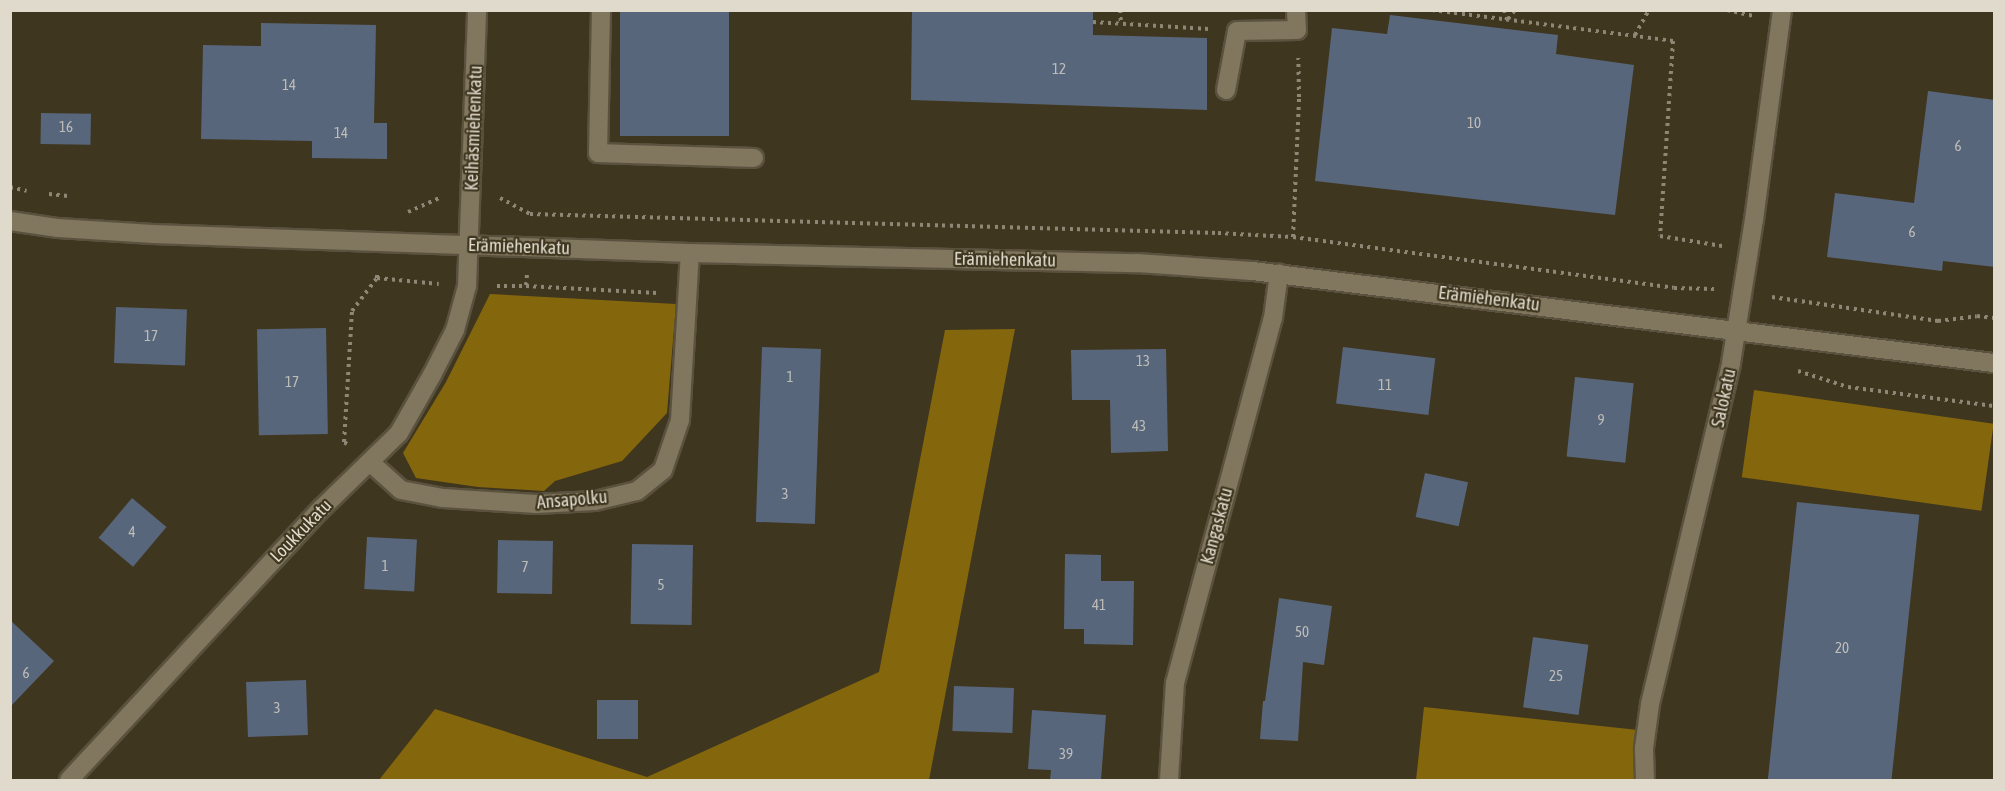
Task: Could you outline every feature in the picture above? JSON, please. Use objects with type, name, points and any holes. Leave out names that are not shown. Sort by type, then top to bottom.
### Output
[{"type":"street","name":"Keihäsmiehenkatu","points":[[470,246],[477,10]]},
{"type":"street","points":[[601,10],[598,153],[754,158]]},
{"type":"street","points":[[1226,90],[1237,31],[1297,30],[1296,10]]},
{"type":"street","name":"Salokatu","points":[[1645,780],[1644,748],[1650,704],[1723,406],[1749,250],[1782,10]]},
{"type":"street","name":"Erämiehenkatu","points":[[10,221],[58,228],[153,234],[690,253],[1137,263],[1279,273],[1995,363]]},
{"type":"street","name":"Loukkukatu","points":[[69,780],[322,508],[399,433],[455,330],[467,286],[470,246]]},
{"type":"street","name":"Ansapolku","points":[[370,463],[401,490],[443,498],[536,504],[595,501],[637,491],[663,470],[680,420],[690,253]]},
{"type":"street","name":"Kangaskatu","points":[[1169,780],[1175,683],[1273,318],[1279,273]]},
{"type":"path","points":[[1120,10],[1121,24]]},
{"type":"path","points":[[1432,10],[1673,41],[1660,236],[1749,250]]},
{"type":"path","points":[[1504,10],[1508,20]]},
{"type":"path","points":[[1508,20],[1515,10]]},
{"type":"path","points":[[1635,35],[1649,10]]},
{"type":"path","points":[[1093,22],[1237,31]]},
{"type":"path","points":[[1293,237],[1299,97],[1297,30]]},
{"type":"path","points":[[370,463],[344,442],[352,311],[377,278],[379,243]]},
{"type":"shaded area","points":[[490,294],[676,304],[667,413],[622,461],[555,481],[544,491],[478,487],[416,478],[403,453],[446,382]]},
{"type":"shaded area","points":[[1015,329],[929,780],[379,780],[435,709],[647,777],[879,672],[945,330]]},
{"type":"shaded area","points":[[1754,390],[1994,424],[1981,511],[1742,477]]},
{"type":"shaded area","points":[[1424,707],[1638,730],[1638,780],[1416,780]]},
{"type":"building","points":[[620,10],[729,10],[729,136],[620,136]]},
{"type":"building","points":[[912,10],[1093,10],[1093,35],[1207,38],[1207,110],[911,100]]},
{"type":"building","points":[[1390,15],[1558,35],[1556,54],[1634,65],[1615,215],[1315,181],[1332,28],[1387,34]]},
{"type":"building","points":[[261,23],[376,25],[374,123],[387,123],[387,159],[312,158],[312,141],[201,139],[203,45],[261,46]]},
{"type":"building","points":[[1928,91],[1995,100],[1995,267],[1943,261],[1942,271],[1827,257],[1835,193],[1914,203]]},
{"type":"building","points":[[41,113],[91,114],[90,145],[40,144]]},
{"type":"building","points":[[116,307],[187,309],[185,365],[114,363]]},
{"type":"building","points":[[326,328],[328,434],[259,435],[257,329]]},
{"type":"building","points":[[762,347],[821,349],[815,524],[756,522]]},
{"type":"building","points":[[1343,347],[1435,358],[1428,415],[1336,404]]},
{"type":"building","points":[[1166,349],[1168,451],[1111,453],[1110,400],[1072,400],[1071,350]]},
{"type":"building","points":[[1575,377],[1634,383],[1625,463],[1567,457]]},
{"type":"building","points":[[1425,473],[1468,482],[1459,526],[1416,517]]},
{"type":"building","points":[[132,498],[166,527],[133,567],[99,538]]},
{"type":"building","points":[[1797,502],[1919,515],[1891,780],[1768,780]]},
{"type":"building","points":[[367,537],[417,540],[414,592],[364,589]]},
{"type":"building","points":[[498,540],[553,541],[552,594],[497,593]]},
{"type":"building","points":[[632,544],[693,545],[692,625],[631,624]]},
{"type":"building","points":[[1065,554],[1101,555],[1101,581],[1134,581],[1133,645],[1084,644],[1084,629],[1064,629]]},
{"type":"building","points":[[1279,598],[1332,606],[1324,665],[1303,662],[1298,741],[1260,739],[1263,701],[1265,701]]},
{"type":"building","points":[[10,620],[54,661],[10,707]]},
{"type":"building","points":[[1533,637],[1588,645],[1579,715],[1523,707]]},
{"type":"building","points":[[306,680],[308,735],[248,737],[246,682]]},
{"type":"building","points":[[954,686],[1014,688],[1012,733],[952,731]]},
{"type":"building","points":[[597,700],[638,700],[638,739],[597,739]]},
{"type":"building","points":[[1032,710],[1106,715],[1101,780],[1050,780],[1051,770],[1028,769]]}]
